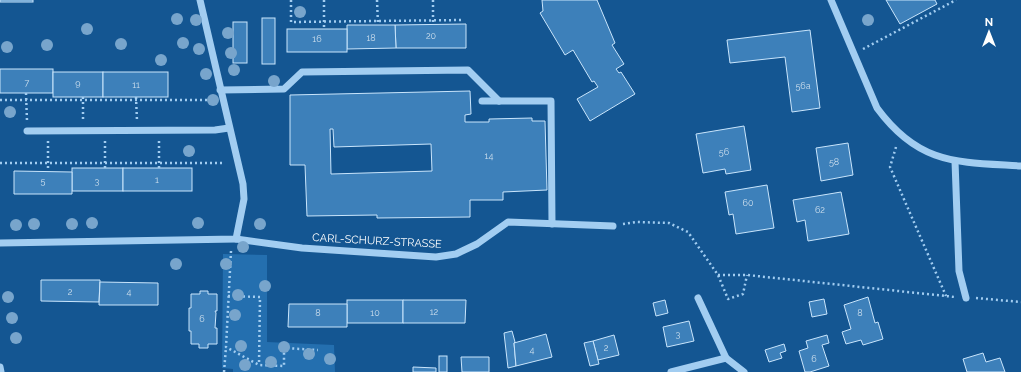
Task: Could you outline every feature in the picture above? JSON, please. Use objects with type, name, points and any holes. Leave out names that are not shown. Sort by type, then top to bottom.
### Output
[{"type":"street","points":[[200,0],[244,194],[236,239]]},
{"type":"street","points":[[831,0],[877,108],[901,136],[918,148],[936,156],[955,161],[1021,166]]},
{"type":"street","points":[[220,90],[284,89],[302,72],[468,70],[500,101]]},
{"type":"street","points":[[482,101],[551,102],[552,224],[613,226]]},
{"type":"street","points":[[27,131],[215,130],[229,128]]},
{"type":"street","points":[[955,161],[959,271],[966,298]]},
{"type":"street","name":"CARL-SCHURZ-STRASSE","points":[[0,243],[236,239],[302,248],[436,257],[456,254],[477,244],[508,222],[552,224]]},
{"type":"street","points":[[698,298],[726,358],[744,372]]},
{"type":"street","points":[[671,372],[726,358]]},
{"type":"street","points":[[0,367],[1,372]]},
{"type":"path","points":[[291,0],[291,22],[464,20]]},
{"type":"path","points":[[324,0],[324,29]]},
{"type":"path","points":[[377,0],[378,25]]},
{"type":"path","points":[[433,0],[433,25]]},
{"type":"path","points":[[863,49],[956,0]]},
{"type":"path","points":[[26,93],[27,131]]},
{"type":"path","points":[[83,98],[84,130]]},
{"type":"path","points":[[0,100],[83,98],[208,100]]},
{"type":"path","points":[[136,98],[138,130]]},
{"type":"path","points":[[105,130],[105,168]]},
{"type":"path","points":[[158,130],[158,168]]},
{"type":"path","points":[[48,131],[48,171]]},
{"type":"path","points":[[896,147],[890,167],[946,296]]},
{"type":"path","points":[[0,163],[224,163]]},
{"type":"path","points":[[613,226],[637,222],[669,223],[688,232],[718,274],[728,299],[743,294],[747,275]]},
{"type":"path","points":[[224,372],[231,251]]},
{"type":"path","points":[[718,274],[747,275],[966,298],[1021,302]]},
{"type":"path","points":[[228,296],[260,297],[260,365]]},
{"type":"path","points":[[299,344],[299,349]]},
{"type":"path","points":[[226,347],[260,365],[284,366],[284,348],[318,350]]},
{"type":"shaded area","points":[[223,254],[267,255],[267,342],[334,345],[335,372],[233,372],[233,369],[222,368]]},
{"type":"building","points":[[0,0],[33,0],[33,2],[0,2]]},
{"type":"building","points":[[542,0],[597,0],[615,43],[612,45],[624,64],[616,69],[619,73],[621,72],[635,94],[590,121],[577,99],[598,87],[594,81],[592,82],[573,50],[565,55],[540,13],[543,11]]},
{"type":"building","points":[[886,0],[935,0],[937,4],[900,24]]},
{"type":"building","points":[[262,18],[275,18],[275,64],[262,64]]},
{"type":"building","points":[[233,22],[247,22],[247,63],[233,63]]},
{"type":"building","points":[[466,24],[466,48],[396,48],[395,25]]},
{"type":"building","points":[[347,25],[395,25],[396,48],[347,49]]},
{"type":"building","points":[[287,29],[347,29],[347,52],[287,52]]},
{"type":"building","points":[[810,30],[820,108],[792,112],[785,57],[730,63],[727,40]]},
{"type":"building","points":[[0,69],[53,69],[53,93],[0,93]]},
{"type":"building","points":[[53,72],[103,72],[103,97],[53,97]]},
{"type":"building","points":[[103,72],[168,72],[168,97],[103,97]]},
{"type":"building","points":[[470,91],[471,114],[465,115],[465,122],[489,122],[489,119],[532,118],[532,121],[545,121],[547,190],[503,192],[503,200],[470,200],[470,217],[377,218],[377,215],[307,216],[305,165],[290,165],[290,95]],"holes":[[[330,129],[333,129],[334,147],[431,144],[432,171],[331,174]]]},
{"type":"building","points":[[744,126],[751,170],[726,174],[725,169],[703,173],[696,134]]},
{"type":"building","points":[[848,143],[853,175],[821,181],[816,148]]},
{"type":"building","points":[[72,168],[123,168],[123,191],[72,191]]},
{"type":"building","points":[[123,168],[192,168],[192,191],[123,191]]},
{"type":"building","points":[[14,171],[72,172],[72,194],[14,194]]},
{"type":"building","points":[[767,185],[774,228],[736,234],[733,214],[729,215],[725,192]]},
{"type":"building","points":[[841,192],[849,234],[808,241],[805,220],[797,222],[793,200]]},
{"type":"building","points":[[41,280],[100,280],[99,302],[41,301]]},
{"type":"building","points":[[100,282],[158,283],[158,305],[99,305]]},
{"type":"building","points":[[200,291],[208,291],[208,294],[217,294],[215,328],[217,328],[217,344],[208,344],[208,348],[199,348],[199,344],[191,344],[191,331],[189,331],[189,308],[191,308],[191,294],[200,294]]},
{"type":"building","points":[[868,297],[875,323],[878,322],[883,339],[863,345],[861,340],[846,344],[842,332],[851,329],[844,305]]},
{"type":"building","points":[[824,299],[827,314],[812,317],[809,302]]},
{"type":"building","points":[[347,300],[403,300],[403,323],[347,323]]},
{"type":"building","points":[[403,300],[466,300],[465,323],[403,323]]},
{"type":"building","points":[[665,300],[668,313],[656,316],[653,303]]},
{"type":"building","points":[[289,304],[347,304],[347,327],[288,327]]},
{"type":"building","points":[[689,321],[694,341],[667,347],[663,327]]},
{"type":"building","points":[[512,331],[515,342],[516,366],[508,368],[504,333]]},
{"type":"building","points":[[546,334],[552,357],[516,366],[514,343]]},
{"type":"building","points":[[614,335],[619,355],[598,360],[593,341]]},
{"type":"building","points":[[827,335],[829,343],[822,345],[829,366],[810,372],[805,372],[799,351],[808,348],[806,341]]},
{"type":"building","points":[[593,341],[599,364],[590,366],[584,343]]},
{"type":"building","points":[[784,344],[786,351],[780,353],[782,358],[769,362],[765,350]]},
{"type":"building","points":[[983,353],[986,362],[1000,358],[1005,372],[967,372],[963,359]]},
{"type":"building","points":[[439,356],[447,356],[447,372],[439,372]]},
{"type":"building","points":[[461,357],[489,357],[489,372],[462,372]]},
{"type":"building","points":[[413,367],[436,368],[436,372],[413,372]]}]
